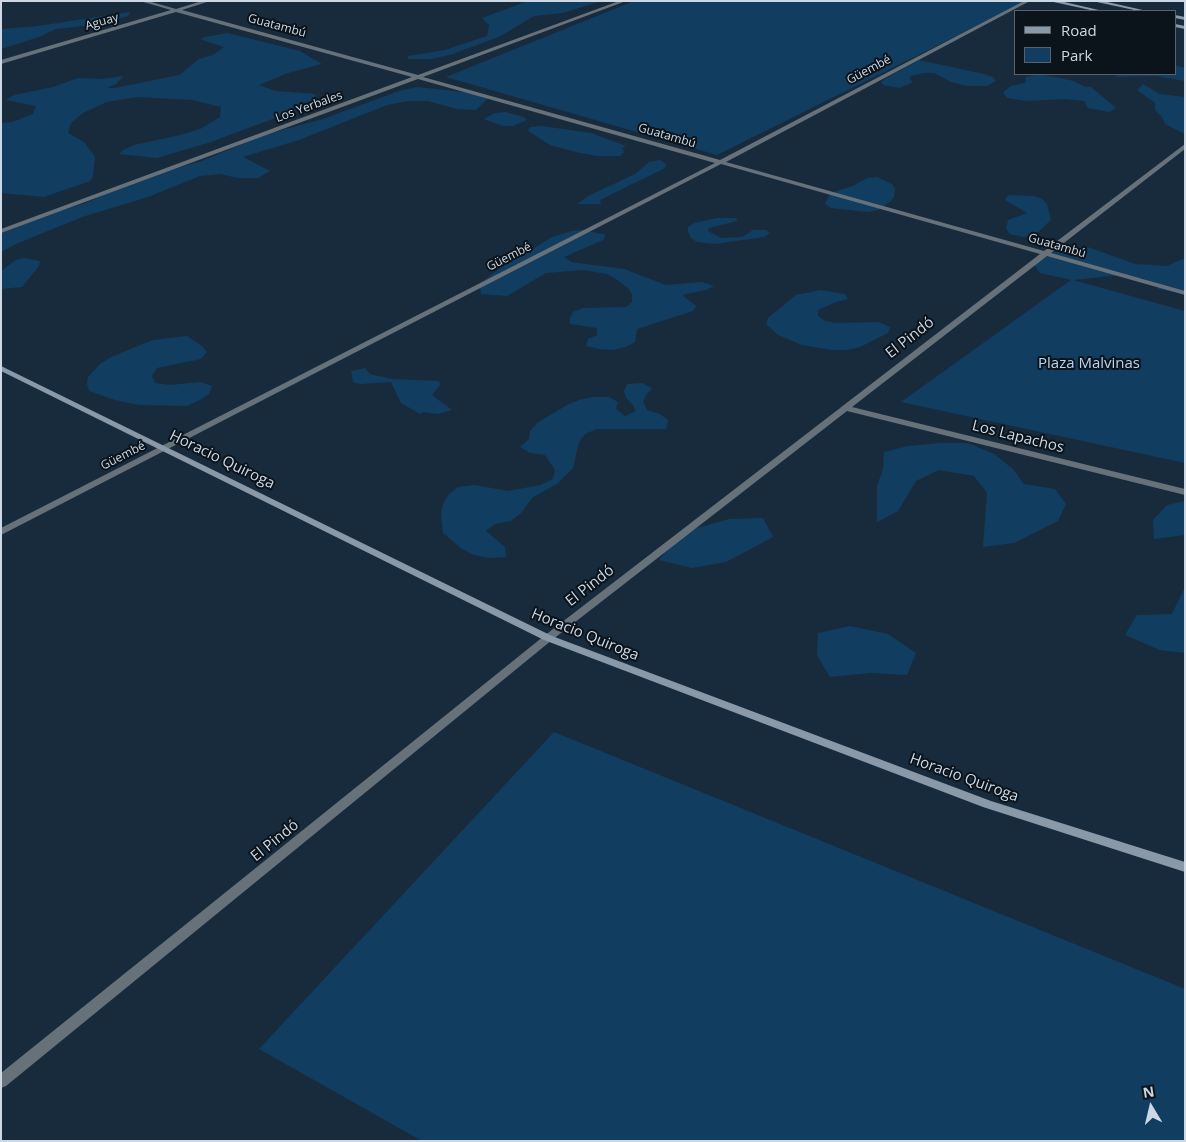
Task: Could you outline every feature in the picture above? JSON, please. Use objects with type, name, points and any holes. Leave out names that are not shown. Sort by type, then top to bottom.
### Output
[{"type":"main road","points":[[1051,1],[1096,10]]},
{"type":"main road","points":[[1094,1],[1140,10]]},
{"type":"main road","name":"Horacio Quiroga","points":[[1,368],[548,638],[988,804],[1185,867]]},
{"type":"street","name":"Guatambú","points":[[142,1],[1185,293]]},
{"type":"street","name":"Aguay","points":[[1,62],[208,1]]},
{"type":"street","name":"Los Yerbales","points":[[1,231],[421,78],[624,1]]},
{"type":"street","name":"Güembé","points":[[1,532],[719,163],[1028,1]]},
{"type":"street","name":"El Pindó","points":[[1,1082],[548,638],[1185,146]]},
{"type":"street","name":"Los Lapachos","points":[[845,408],[1185,492]]},
{"type":"green space","points":[[528,1],[602,1],[563,13],[534,16],[499,37],[450,55],[430,59],[408,59],[408,56],[445,50],[487,36],[489,25],[482,18]]},
{"type":"green space","points":[[634,1],[1027,1],[717,155],[446,77]]},
{"type":"green space","points":[[130,12],[128,16],[102,24],[56,29],[39,37],[1,49],[1,29],[38,26]]},
{"type":"green space","points":[[227,33],[300,51],[322,64],[288,73],[259,85],[276,91],[316,94],[310,105],[211,142],[157,158],[119,154],[134,145],[200,129],[220,117],[221,107],[193,100],[137,97],[107,102],[83,113],[71,123],[68,133],[84,142],[95,157],[93,177],[90,181],[44,197],[1,193],[1,123],[12,122],[33,114],[36,106],[6,100],[14,95],[53,87],[78,78],[102,79],[124,76],[116,84],[107,88],[115,88],[179,75],[199,59],[213,55],[224,47],[200,39]]},
{"type":"green space","points":[[919,60],[984,74],[993,77],[996,81],[987,86],[967,86],[951,82],[934,73],[924,73],[911,76],[909,79],[913,82],[900,88],[883,85],[881,82]]},
{"type":"green space","points":[[1176,65],[1185,68],[1185,81],[1156,76],[1116,77],[1117,75],[1176,75]]},
{"type":"green space","points":[[1044,75],[1074,81],[1085,87],[1091,87],[1116,108],[1109,112],[1088,108],[1084,101],[1065,99],[1027,101],[1007,98],[1003,92],[1011,86],[1025,83],[1026,77]]},
{"type":"green space","points":[[1143,84],[1160,94],[1185,97],[1185,134],[1165,124],[1162,117],[1155,110],[1155,103],[1137,90]]},
{"type":"green space","points":[[417,87],[473,93],[489,97],[476,110],[457,109],[428,101],[408,101],[387,105],[299,140],[243,157],[270,171],[258,178],[237,178],[221,174],[200,176],[148,197],[82,217],[1,252],[1,233],[42,216],[86,203],[120,187],[158,173],[202,161],[267,134],[323,119],[399,91]]},
{"type":"green space","points":[[505,112],[524,117],[527,120],[513,126],[503,126],[483,119],[495,113]]},
{"type":"green space","points":[[542,126],[591,133],[626,146],[622,148],[624,152],[620,156],[597,156],[576,152],[550,145],[528,131],[530,127]]},
{"type":"green space","points":[[660,160],[666,164],[665,168],[600,200],[601,204],[577,204],[588,196],[635,174],[649,162]]},
{"type":"green space","points":[[877,177],[892,184],[895,189],[894,197],[891,201],[878,210],[868,212],[831,208],[825,204],[829,195],[836,191],[853,186],[867,178]]},
{"type":"green space","points":[[1008,195],[1033,196],[1042,199],[1047,204],[1051,220],[1034,236],[1023,237],[1010,234],[1006,229],[1008,220],[1027,213],[1005,200]]},
{"type":"green space","points":[[717,218],[736,218],[738,220],[712,227],[708,231],[721,238],[742,237],[753,230],[766,230],[770,233],[764,237],[715,244],[697,242],[691,238],[688,232],[688,227],[694,223]]},
{"type":"green space","points":[[584,230],[606,235],[603,240],[564,257],[571,262],[624,269],[666,285],[702,282],[714,286],[706,290],[682,295],[696,306],[693,311],[637,329],[635,342],[626,347],[612,350],[586,346],[588,339],[597,335],[597,328],[570,324],[573,312],[583,308],[626,307],[632,302],[632,295],[629,289],[607,274],[583,270],[546,273],[507,296],[481,294],[480,283],[516,257],[552,237],[572,231]]},
{"type":"green space","name":"Plaza Malvinas","points":[[1085,246],[1135,264],[1167,266],[1185,258],[1185,294],[1159,289],[1145,279],[1120,275],[1073,280],[1185,311],[1185,463],[901,402],[1071,280],[1040,273],[1033,263],[1043,254]]},
{"type":"green space","points":[[24,258],[40,261],[39,266],[22,287],[1,289],[1,271],[16,260]]},
{"type":"green space","points":[[821,290],[845,294],[848,299],[818,310],[818,316],[825,321],[836,323],[879,322],[890,327],[888,333],[860,347],[847,350],[832,350],[802,345],[778,335],[766,324],[768,318],[796,295]]},
{"type":"green space","points":[[187,336],[202,346],[207,352],[201,359],[157,368],[152,376],[155,383],[170,385],[200,382],[212,386],[209,394],[200,400],[187,406],[139,405],[115,400],[89,391],[88,377],[100,364],[111,357],[153,340]]},
{"type":"green space","points":[[365,368],[370,374],[393,379],[438,381],[441,384],[432,395],[452,410],[438,414],[424,412],[420,414],[401,403],[391,382],[361,384],[353,382],[351,371]]},
{"type":"green space","points":[[642,383],[652,388],[643,402],[647,410],[660,414],[668,420],[666,429],[597,429],[585,434],[579,442],[573,468],[557,484],[533,497],[521,513],[511,521],[495,524],[486,531],[505,547],[506,557],[489,558],[474,555],[462,549],[443,533],[441,514],[443,505],[448,495],[458,487],[475,485],[508,491],[540,485],[553,479],[555,470],[545,455],[530,453],[520,447],[529,439],[530,431],[537,423],[567,405],[593,397],[609,397],[618,402],[616,409],[625,416],[636,411],[626,398],[624,391],[627,384]]},
{"type":"green space","points":[[968,443],[994,454],[1013,469],[1024,484],[1055,489],[1066,504],[1058,521],[1014,543],[983,547],[987,493],[974,476],[939,470],[916,481],[898,511],[877,522],[877,486],[883,469],[884,452],[908,446]]},
{"type":"green space","points":[[1185,501],[1185,535],[1154,539],[1153,520],[1167,505]]},
{"type":"green space","points":[[763,518],[773,537],[726,562],[692,568],[659,560],[675,542],[697,528],[729,519]]},
{"type":"green space","points":[[1184,589],[1185,653],[1160,650],[1125,635],[1137,615],[1172,614]]},
{"type":"green space","points":[[850,626],[888,634],[916,653],[907,675],[871,673],[830,677],[817,655],[818,633]]},
{"type":"green space","points":[[554,732],[1185,989],[1185,1141],[422,1141],[259,1049]]}]
